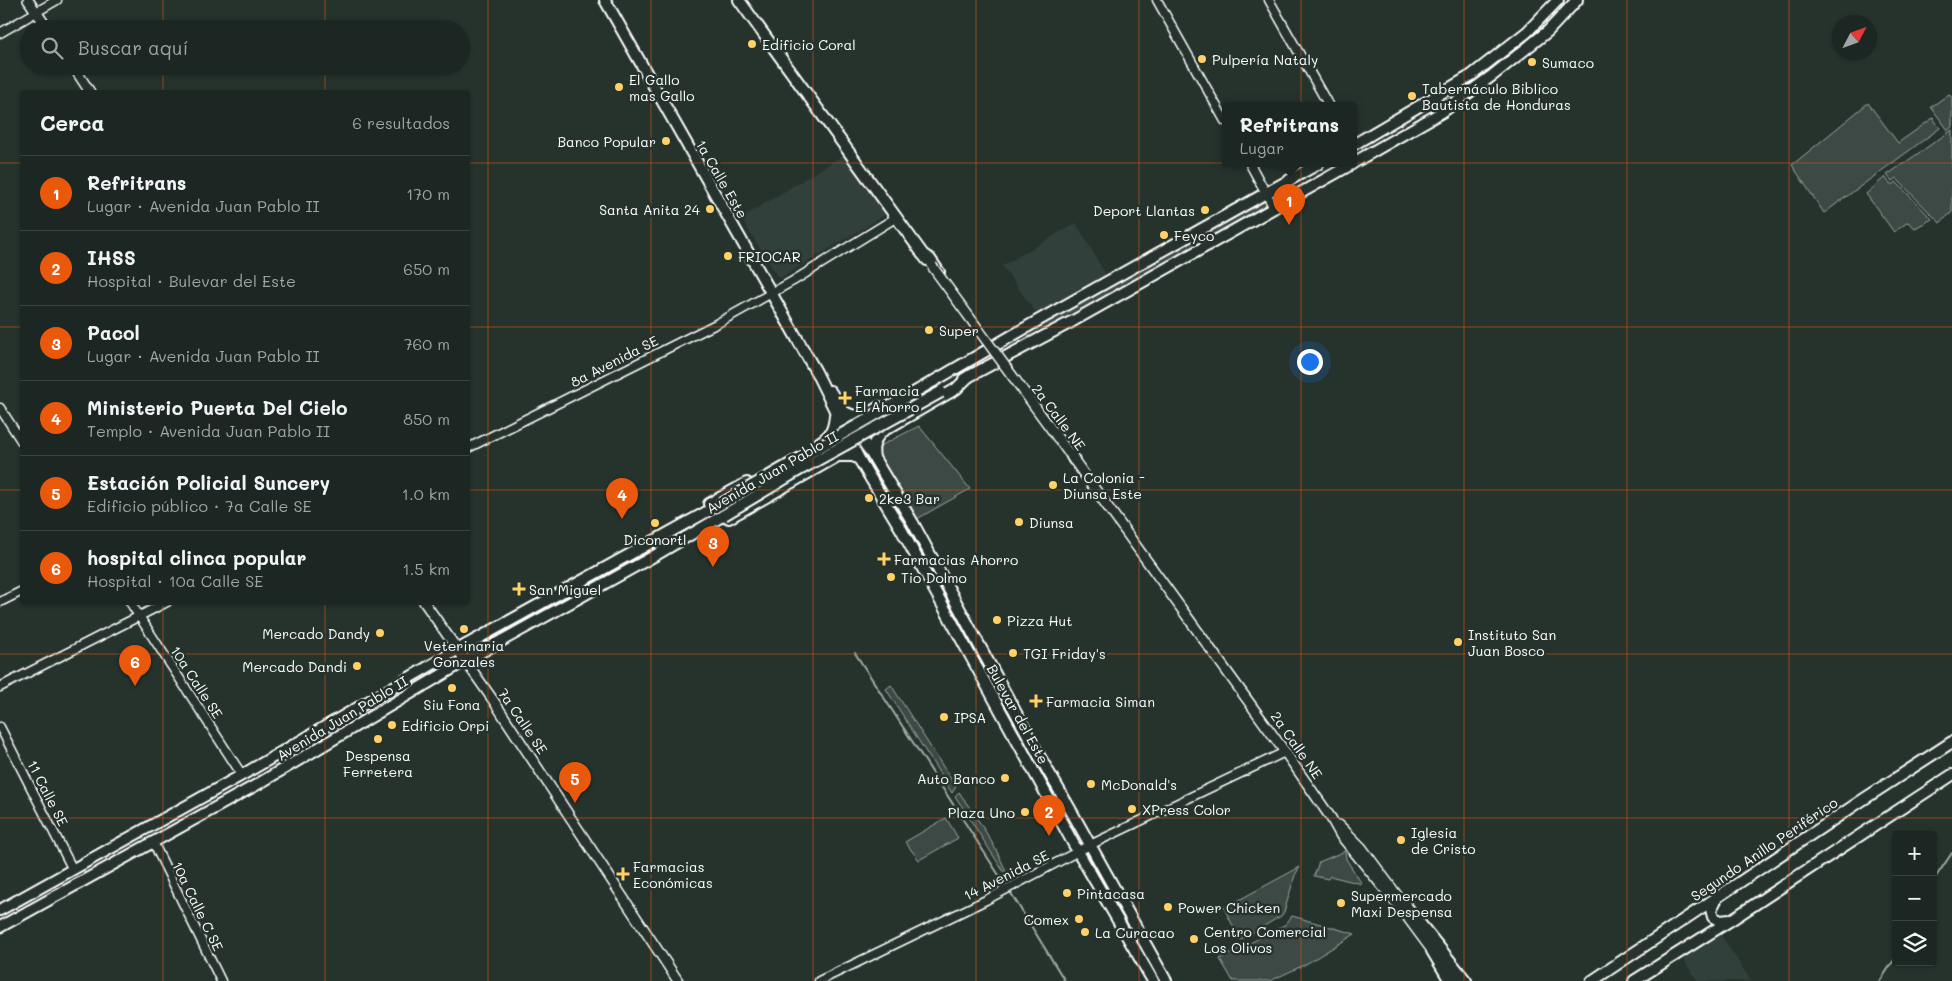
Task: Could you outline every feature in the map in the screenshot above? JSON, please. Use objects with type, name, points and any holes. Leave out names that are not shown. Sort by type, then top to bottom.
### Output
[{"type":"main road","points":[[28,0],[42,20]]},
{"type":"main road","name":"1a Calle Este","points":[[605,0],[840,413],[874,458]]},
{"type":"main road","name":"2a Calle NE","points":[[739,0],[1286,752],[1354,853],[1405,914],[1432,950]]},
{"type":"main road","points":[[1357,143],[1472,75],[1527,32],[1558,0]]},
{"type":"main road","name":"Avenida Juan Pablo II","points":[[1357,160],[1396,136],[1442,112],[1493,75],[1542,36],[1577,0]]},
{"type":"main road","points":[[79,75],[89,90]]},
{"type":"main road","name":"Avenida Juan Pablo II","points":[[0,910],[242,775],[456,650],[719,505],[1313,167]]},
{"type":"main road","name":"Avenida Juan Pablo II","points":[[0,927],[258,784],[465,661],[702,528],[801,469],[1345,167]]},
{"type":"main road","points":[[922,254],[930,259],[982,337],[984,346],[975,358]]},
{"type":"main road","points":[[982,337],[993,342],[1007,340]]},
{"type":"main road","points":[[1008,373],[1012,357],[1024,346]]},
{"type":"main road","points":[[696,517],[707,506],[829,437],[840,413],[860,417],[945,369],[962,365]]},
{"type":"main road","points":[[982,370],[998,366],[1008,373],[1066,454],[1071,456]]},
{"type":"main road","points":[[874,458],[872,449],[874,441],[881,432],[956,389],[969,376]]},
{"type":"main road","points":[[887,403],[887,414],[892,420],[900,421]]},
{"type":"main road","name":"1a Calle Este","points":[[840,413],[859,460]]},
{"type":"main road","points":[[804,451],[809,452],[815,460],[814,469]]},
{"type":"main road","points":[[702,528],[719,523],[838,456],[852,456],[859,460]]},
{"type":"main road","name":"Bulevar del Este","points":[[874,458],[913,523],[1041,759],[1166,981]]},
{"type":"main road","name":"Bulevar del Este","points":[[859,460],[904,537],[1078,852],[1153,981]]},
{"type":"main road","points":[[558,610],[556,604],[571,592],[572,586]]},
{"type":"main road","name":"7a Calle SE","points":[[426,605],[493,700],[678,981]]},
{"type":"main road","name":"Segundo Anillo Periférico","points":[[1592,981],[1952,742]]},
{"type":"main road","points":[[1634,981],[1952,775]]},
{"type":"main road","points":[[1331,818],[1362,848],[1458,981]]},
{"type":"main road","points":[[1720,895],[1711,909],[1713,917],[1722,921],[1734,918]]},
{"type":"main road","points":[[1401,900],[1466,981]]},
{"type":"main road","points":[[1432,950],[1451,981]]},
{"type":"street","points":[[23,20],[57,0]]},
{"type":"street","points":[[1157,0],[1222,116]]},
{"type":"street","points":[[1269,0],[1327,102]]},
{"type":"street","points":[[0,33],[20,22]]},
{"type":"street","points":[[1252,167],[1274,208]]},
{"type":"street","name":"8a Avenida SE","points":[[470,447],[718,323],[772,294],[897,218]]},
{"type":"street","points":[[0,408],[20,439]]},
{"type":"street","points":[[0,602],[20,592]]},
{"type":"street","name":"10a Calle SE","points":[[132,605],[242,775]]},
{"type":"street","points":[[0,687],[162,605]]},
{"type":"street","name":"11 Calle SE","points":[[0,727],[73,870]]},
{"type":"street","name":"14 Avenida SE","points":[[819,981],[986,900],[1090,845],[1286,752]]},
{"type":"street","name":"10a Calle C SE","points":[[153,842],[221,981]]},
{"type":"shaded area","points":[[1949,94],[1952,98],[1952,127],[1948,130],[1931,107]]},
{"type":"shaded area","points":[[1868,103],[1898,143],[1933,118],[1940,128],[1824,213],[1792,165]]},
{"type":"shaded area","points":[[1952,130],[1952,212],[1940,223],[1896,178],[1892,181],[1887,175]]},
{"type":"shaded area","points":[[847,153],[885,215],[779,279],[741,218]]},
{"type":"shaded area","points":[[1885,177],[1891,185],[1896,182],[1932,219],[1915,228],[1908,222],[1894,232],[1866,194]]},
{"type":"shaded area","points":[[1266,193],[1274,208],[1002,358],[995,347]]},
{"type":"shaded area","points":[[1076,223],[1107,277],[1037,314],[1002,266]]},
{"type":"shaded area","points":[[919,426],[970,489],[915,520],[874,449]]},
{"type":"shaded area","points":[[891,685],[956,787],[952,793],[886,689]]},
{"type":"shaded area","points":[[959,792],[993,845],[1009,880],[955,796]]},
{"type":"shaded area","points":[[946,818],[958,838],[919,860],[905,842]]},
{"type":"shaded area","points":[[1345,851],[1346,859],[1362,884],[1330,876],[1328,879],[1314,876],[1319,862]]},
{"type":"shaded area","points":[[1300,867],[1295,875],[1284,912],[1281,916],[1240,940],[1224,908]]},
{"type":"shaded area","points":[[1292,916],[1355,934],[1306,964],[1270,981],[1233,981],[1220,959],[1286,924]]},
{"type":"shaded area","points":[[1719,932],[1751,981],[1698,981],[1681,956]]},
{"type":"waterway","points":[[855,653],[1006,886]]},
{"type":"waterway","points":[[1936,876],[1952,853]]},
{"type":"waterway","points":[[1009,890],[1065,981]]},
{"type":"waterway","points":[[1880,981],[1892,963]]},
{"type":"place","name":"Edificio Coral","points":[[752,44]]},
{"type":"place","name":"Pulpería Nataly","points":[[1202,59]]},
{"type":"place","name":"Sumaco","points":[[1532,62]]},
{"type":"place","name":"El Gallo mas Gallo","points":[[619,87]]},
{"type":"place","name":"Tabernáculo Biblico Bautista de Honduras","points":[[1412,96]]},
{"type":"place","name":"Banco Popular","points":[[666,141]]},
{"type":"place","name":"Santa Anita 24","points":[[710,209]]},
{"type":"place","name":"Deport Llantas","points":[[1205,210]]},
{"type":"place","name":"Refritrans","points":[[1289,225]]},
{"type":"place","name":"Feyco","points":[[1164,235]]},
{"type":"place","name":"FRIOCAR","points":[[728,256]]},
{"type":"place","name":"Super","points":[[929,330]]},
{"type":"place","name":"Farmacia El Ahorro","points":[[845,398]]},
{"type":"place","name":"La Colonia - Diunsa Este","points":[[1053,485]]},
{"type":"place","name":"2ke3 Bar","points":[[869,498]]},
{"type":"place","name":"Ministerio Puerta Del Cielo","points":[[622,519]]},
{"type":"place","name":"Diunsa","points":[[1019,522]]},
{"type":"place","name":"Diconortl","points":[[655,523]]},
{"type":"place","name":"Farmacias Ahorro","points":[[884,559]]},
{"type":"place","name":"Pacol","points":[[713,567]]},
{"type":"place","name":"Tio Dolmo","points":[[891,577]]},
{"type":"place","name":"San Miguel","points":[[519,589]]},
{"type":"place","name":"Pizza Hut","points":[[997,620]]},
{"type":"place","name":"Veterinaria Gonzales","points":[[464,629]]},
{"type":"place","name":"Mercado Dandy","points":[[380,633]]},
{"type":"place","name":"Instituto San Juan Bosco","points":[[1458,642]]},
{"type":"place","name":"TGI Friday's","points":[[1013,653]]},
{"type":"place","name":"Mercado Dandi","points":[[357,666]]},
{"type":"place","name":"hospital clinca popular","points":[[135,686]]},
{"type":"place","name":"Siu Fona","points":[[452,688]]},
{"type":"place","name":"Farmacia Siman","points":[[1036,701]]},
{"type":"place","name":"IPSA","points":[[944,717]]},
{"type":"place","name":"Edificio Orpi","points":[[392,725]]},
{"type":"place","name":"Despensa Ferretera","points":[[378,739]]},
{"type":"place","name":"Auto Banco","points":[[1005,778]]},
{"type":"place","name":"McDonald's","points":[[1091,784]]},
{"type":"place","name":"Estación Policial Suncery","points":[[575,803]]},
{"type":"place","name":"XPress Color","points":[[1132,809]]},
{"type":"place","name":"Plaza Uno","points":[[1025,812]]},
{"type":"place","name":"IHSS","points":[[1049,836]]},
{"type":"place","name":"Iglesia de Cristo","points":[[1401,840]]},
{"type":"place","name":"Farmacias Económicas","points":[[623,874]]},
{"type":"place","name":"Pintacasa","points":[[1067,893]]},
{"type":"place","name":"Supermercado Maxi Despensa","points":[[1341,903]]},
{"type":"place","name":"Power Chicken","points":[[1168,907]]},
{"type":"place","name":"Comex","points":[[1079,919]]},
{"type":"place","name":"La Curacao","points":[[1085,932]]},
{"type":"place","name":"Centro Comercial Los Olivos","points":[[1194,939]]}]
